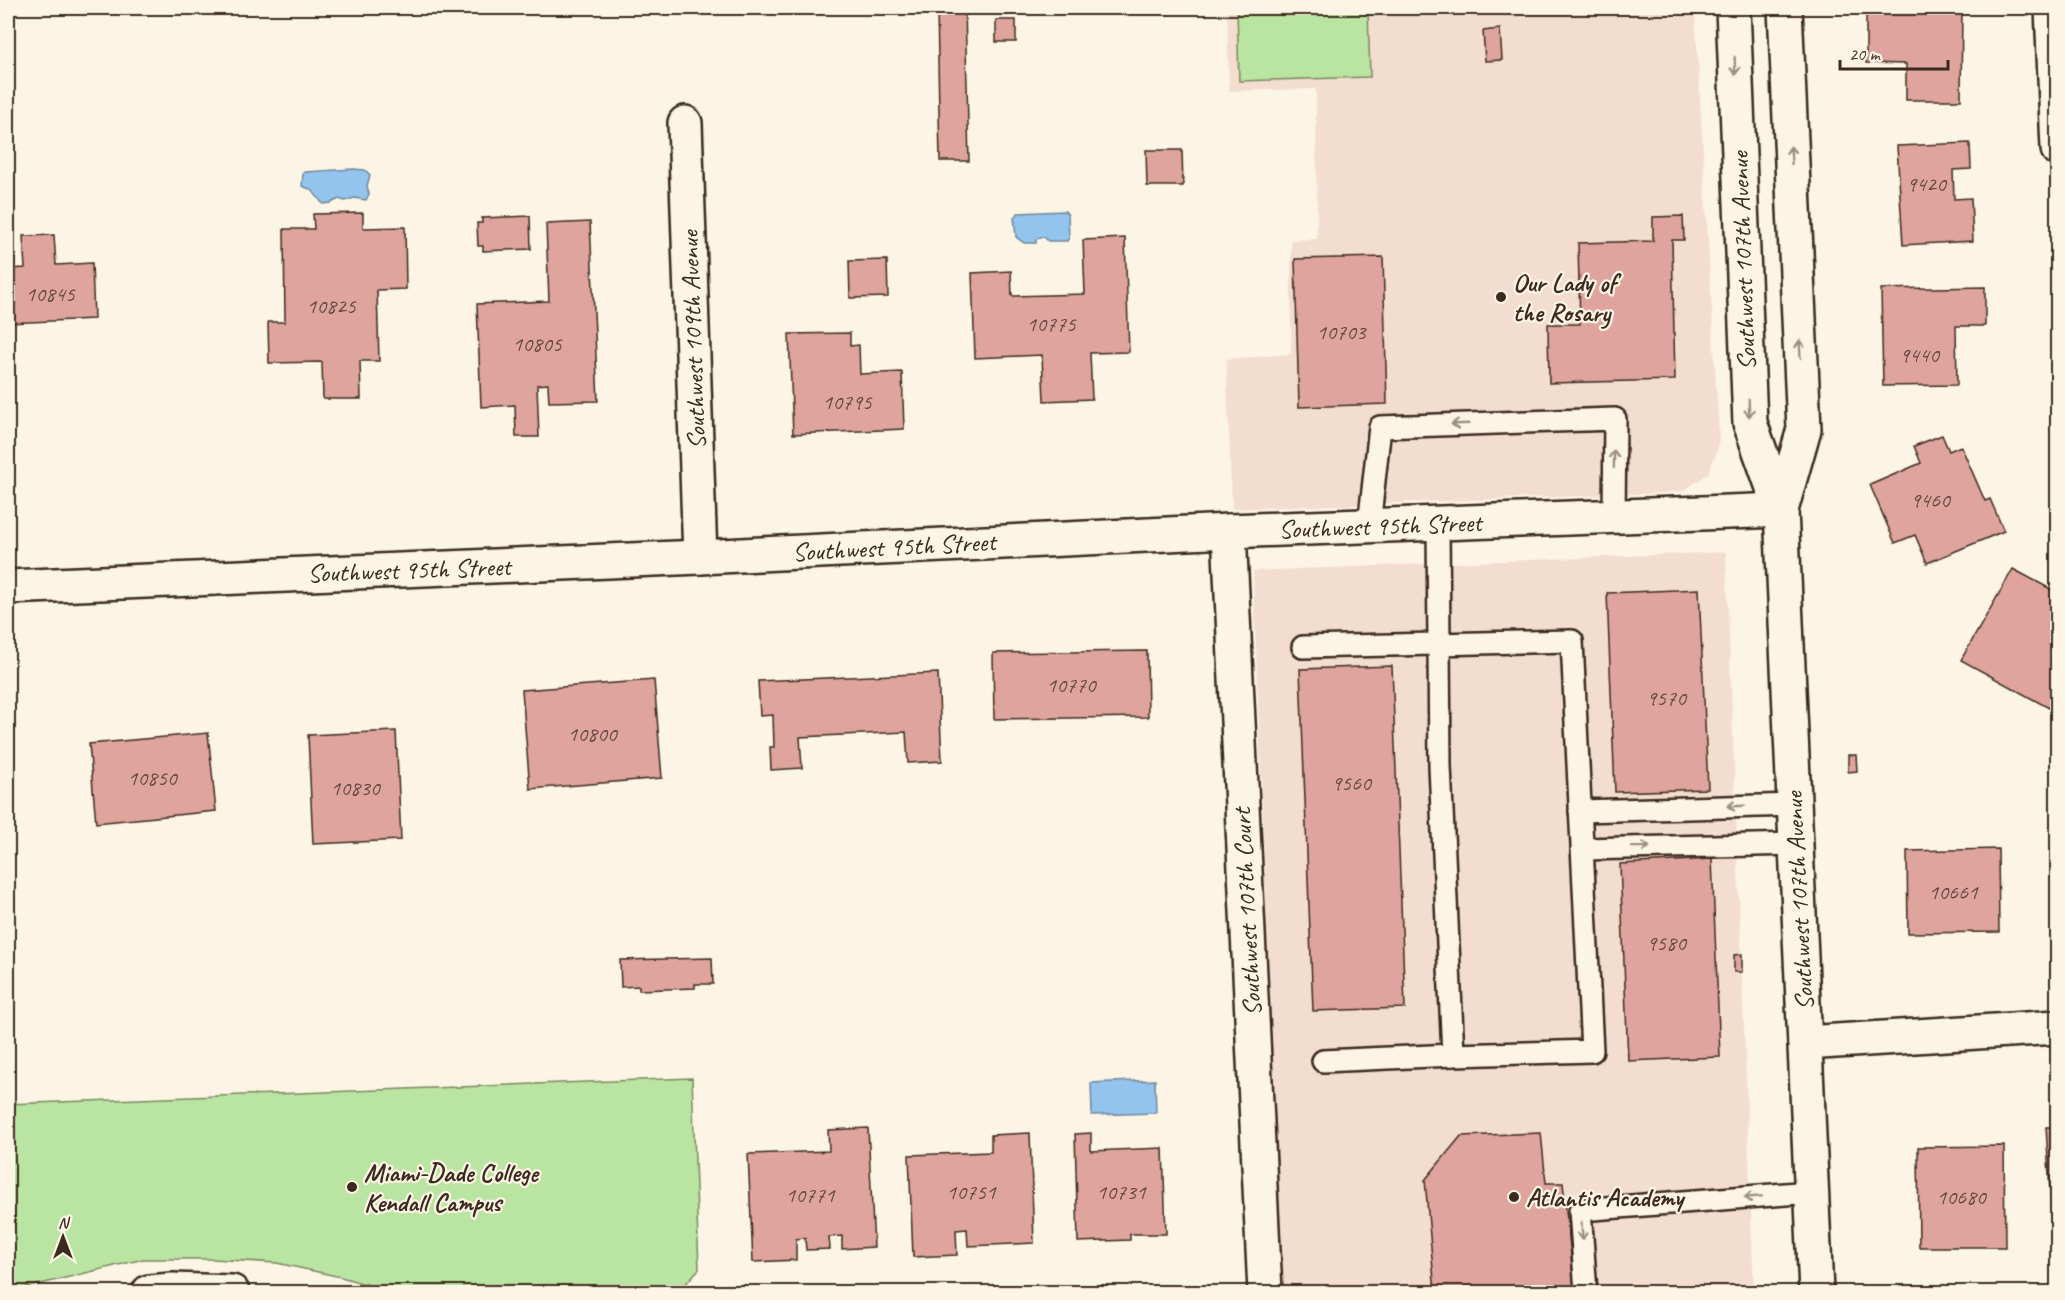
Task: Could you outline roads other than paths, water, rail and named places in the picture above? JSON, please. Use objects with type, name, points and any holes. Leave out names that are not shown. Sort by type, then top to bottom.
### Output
[{"type":"street","name":"Southwest 107th Avenue","points":[[1733,8],[1750,423],[1781,510],[1816,1293]]},
{"type":"street","name":"Southwest 107th Avenue","points":[[1781,510],[1804,429],[1785,8]]},
{"type":"street","points":[[2052,8],[2058,149]]},
{"type":"street","name":"Southwest 109th Avenue","points":[[685,123],[700,557]]},
{"type":"street","name":"Southwest 95th Street","points":[[8,587],[1229,531],[1781,510]]},
{"type":"street","name":"Southwest 107th Court","points":[[1229,531],[1265,1293]]},
{"type":"street","points":[[1805,1043],[2058,1027]]},
{"type":"street","points":[[150,1293],[172,1290],[232,1293]]},
{"type":"lane","points":[[1369,526],[1380,427],[1615,418],[1614,517]]},
{"type":"lane","points":[[1438,524],[1440,766],[1453,1055]]},
{"type":"lane","points":[[1303,647],[1572,641],[1592,1051],[1323,1061]]},
{"type":"lane","points":[[1580,811],[1794,805]]},
{"type":"lane","points":[[1582,849],[1797,844]]},
{"type":"lane","points":[[1586,1293],[1580,1210],[1811,1192]]},
{"type":"water","points":[[365,170],[370,175],[367,186],[369,194],[366,200],[339,199],[323,204],[312,190],[302,186],[305,172]]},
{"type":"water","points":[[1065,211],[1068,215],[1069,238],[1067,241],[1048,241],[1040,237],[1036,243],[1024,243],[1016,237],[1014,217],[1018,213]]},
{"type":"water","points":[[1155,1080],[1156,1113],[1092,1115],[1091,1083]]},
{"type":"place","name":"Our Lady of the Rosary","points":[[1501,297]]},
{"type":"place","name":"Miami-Dade College Kendall Campus","points":[[352,1187]]},
{"type":"place","name":"Atlantis Academy","points":[[1514,1197]]}]
